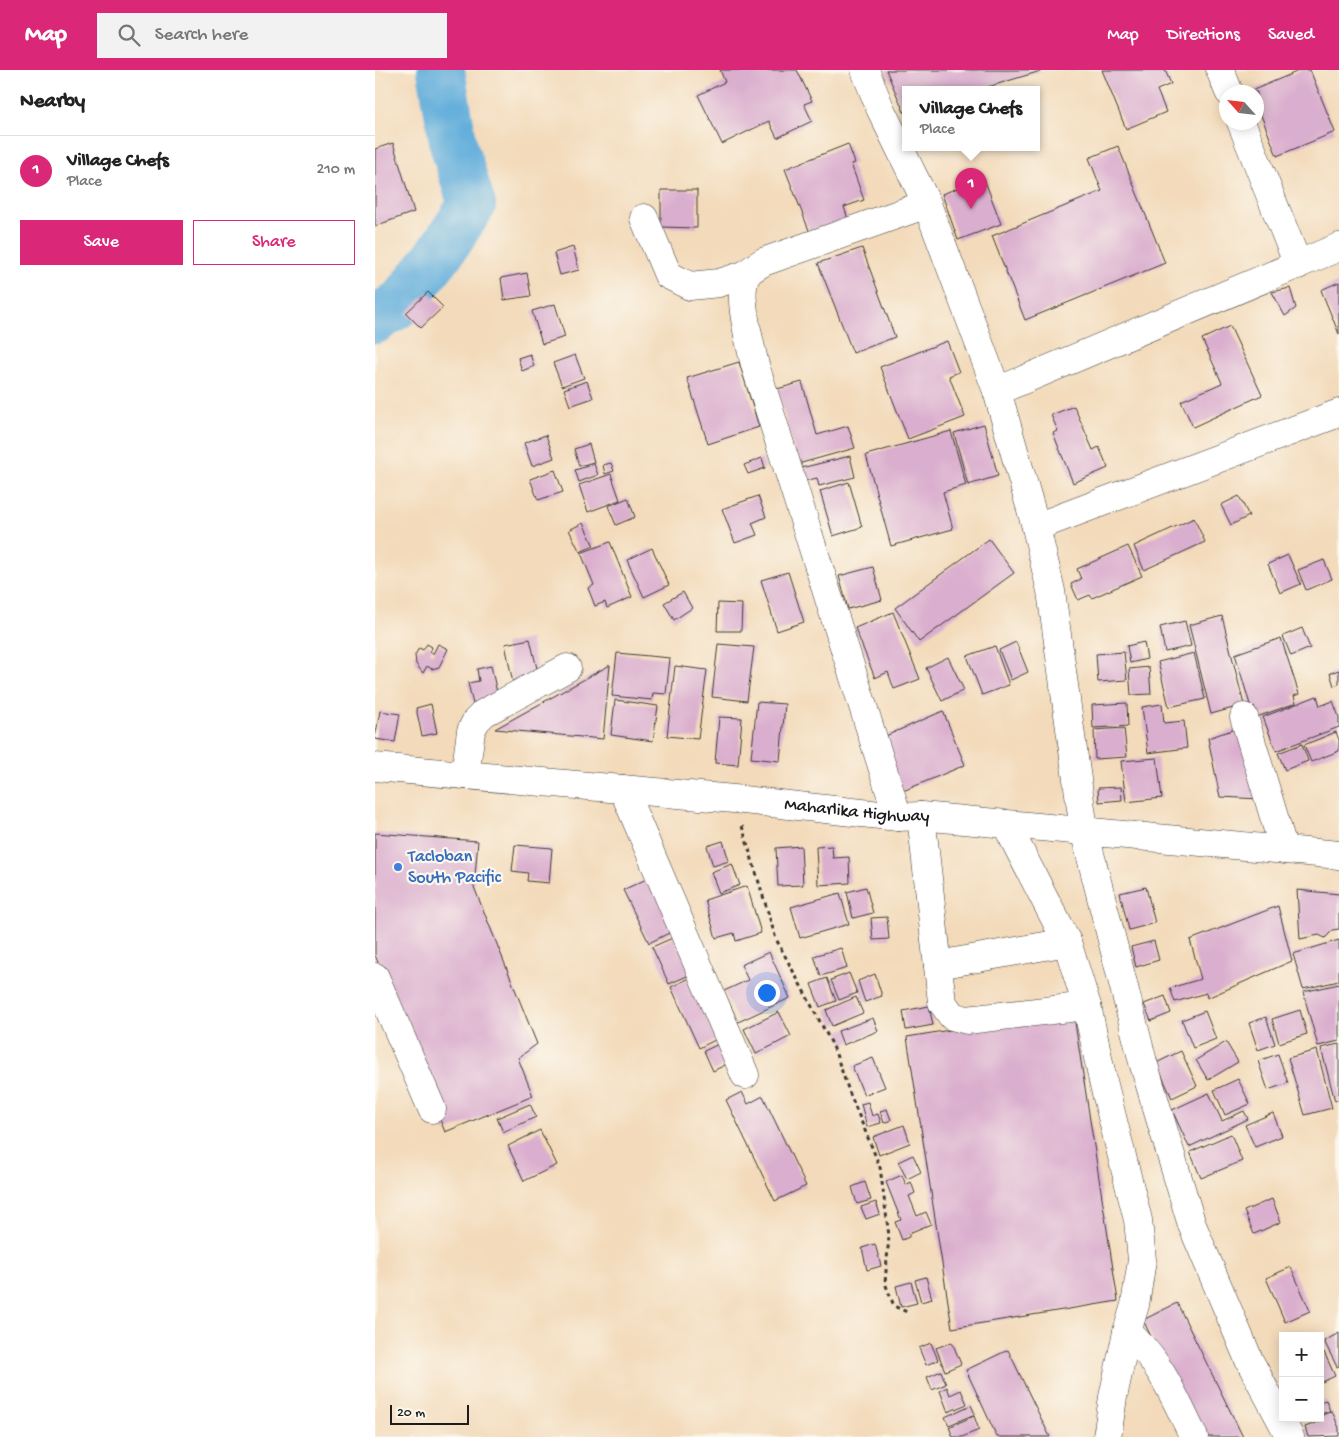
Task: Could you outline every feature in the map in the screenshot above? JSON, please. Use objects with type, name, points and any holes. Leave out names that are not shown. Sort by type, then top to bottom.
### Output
[{"type":"street","points":[[865,70],[879,108],[927,204],[997,391],[1036,527],[1051,591],[1084,830],[1143,1062],[1192,1225],[1249,1360],[1290,1437]]},
{"type":"street","points":[[1220,70],[1226,85]]},
{"type":"street","points":[[1244,130],[1298,265]]},
{"type":"street","points":[[645,218],[668,274],[690,286],[719,283],[747,274],[763,262],[927,204]]},
{"type":"street","points":[[997,391],[1339,248]]},
{"type":"street","points":[[747,274],[742,292],[745,319],[755,365],[909,816],[938,965],[942,1002],[952,1016],[967,1020],[1087,1006]]},
{"type":"street","points":[[1036,527],[1339,413]]},
{"type":"street","points":[[465,775],[471,731],[484,713],[567,668]]},
{"type":"street","points":[[1243,716],[1284,850]]},
{"type":"street","name":"Maharlika Highway","points":[[375,767],[909,816],[1084,830],[1339,855]]},
{"type":"street","points":[[623,789],[745,1075]]},
{"type":"street","points":[[1006,824],[1067,942],[1087,1006],[1103,1081],[1138,1220],[1142,1260],[1135,1305],[1127,1332],[1113,1397],[1107,1437]]},
{"type":"street","points":[[938,965],[1067,942]]},
{"type":"street","points":[[375,977],[433,1109]]},
{"type":"street","points":[[1127,1332],[1141,1344],[1162,1372],[1194,1437]]},
{"type":"path","points":[[734,799],[776,939],[833,1046],[850,1094],[881,1167],[889,1236],[885,1283],[894,1306],[909,1313]]},
{"type":"building","points":[[720,70],[797,70],[812,101],[804,104],[812,121],[777,138],[769,121],[722,144],[698,95],[725,82]]},
{"type":"building","points":[[886,70],[1044,70],[991,86],[902,86],[902,107]]},
{"type":"building","points":[[1102,70],[1165,70],[1171,84],[1157,90],[1166,112],[1126,129]]},
{"type":"building","points":[[1301,70],[1310,70],[1335,132],[1277,156],[1264,123],[1264,86]]},
{"type":"building","points":[[393,143],[414,212],[375,226],[375,149]]},
{"type":"building","points":[[848,144],[855,163],[851,164],[864,200],[844,207],[848,219],[810,233],[785,169]]},
{"type":"building","points":[[1118,146],[1165,263],[1025,320],[992,236],[1102,191],[1089,158]]},
{"type":"building","points":[[984,178],[1001,224],[958,240],[942,194]]},
{"type":"building","points":[[661,190],[697,190],[697,228],[661,227]]},
{"type":"building","points":[[573,247],[579,270],[560,275],[554,253]]},
{"type":"building","points":[[862,248],[895,337],[853,353],[818,263]]},
{"type":"building","points":[[527,273],[531,296],[504,300],[501,278]]},
{"type":"building","points":[[1339,282],[1339,334],[1321,290]]},
{"type":"building","points":[[1290,288],[1296,308],[1285,316],[1272,292]]},
{"type":"building","points":[[428,292],[443,307],[421,328],[406,313]]},
{"type":"building","points":[[555,304],[565,337],[542,344],[532,311]]},
{"type":"building","points":[[1230,326],[1262,395],[1193,427],[1181,401],[1222,383],[1202,339]]},
{"type":"building","points":[[947,341],[959,372],[949,376],[965,417],[908,439],[880,367]]},
{"type":"building","points":[[530,354],[534,366],[522,371],[518,358]]},
{"type":"building","points":[[575,355],[584,378],[562,386],[553,363]]},
{"type":"building","points":[[739,362],[759,427],[708,444],[687,378]]},
{"type":"building","points":[[587,381],[593,398],[570,406],[564,389]]},
{"type":"building","points":[[802,382],[817,435],[848,426],[855,448],[798,464],[777,389]]},
{"type":"building","points":[[1074,406],[1093,450],[1099,447],[1108,468],[1073,483],[1053,433],[1058,431],[1051,415]]},
{"type":"building","points":[[984,424],[998,476],[968,485],[954,433]]},
{"type":"building","points":[[951,431],[966,485],[943,492],[953,529],[891,546],[866,455]]},
{"type":"building","points":[[546,435],[554,458],[532,466],[524,443]]},
{"type":"building","points":[[589,444],[594,462],[579,466],[574,449]]},
{"type":"building","points":[[850,456],[855,477],[819,486],[817,478],[804,481],[801,468]]},
{"type":"building","points":[[762,458],[765,468],[748,474],[744,465]]},
{"type":"building","points":[[611,463],[614,471],[605,474],[603,465]]},
{"type":"building","points":[[594,464],[598,475],[579,482],[575,470]]},
{"type":"building","points":[[555,470],[563,492],[538,500],[530,479]]},
{"type":"building","points":[[611,474],[620,500],[588,512],[579,485]]},
{"type":"building","points":[[849,482],[862,527],[833,536],[820,491]]},
{"type":"building","points":[[758,496],[766,517],[752,523],[757,535],[735,543],[722,509]]},
{"type":"building","points":[[1239,496],[1249,516],[1231,525],[1221,505]]},
{"type":"building","points":[[628,498],[635,517],[616,525],[608,506]]},
{"type":"building","points":[[1194,518],[1205,542],[1144,570],[1134,546]]},
{"type":"building","points":[[583,523],[594,546],[580,552],[569,530]]},
{"type":"building","points":[[989,539],[1014,573],[919,642],[895,608]]},
{"type":"building","points":[[610,542],[632,597],[607,608],[605,602],[595,606],[588,588],[594,585],[581,553]]},
{"type":"building","points":[[1128,546],[1142,576],[1092,598],[1090,595],[1078,600],[1071,584],[1081,579],[1077,569]]},
{"type":"building","points":[[652,548],[669,585],[644,597],[627,560]]},
{"type":"building","points":[[1288,555],[1301,584],[1280,593],[1268,564]]},
{"type":"building","points":[[1324,560],[1332,579],[1306,590],[1298,570]]},
{"type":"building","points":[[873,567],[882,600],[848,609],[839,576]]},
{"type":"building","points":[[788,572],[804,622],[777,631],[761,580]]},
{"type":"building","points":[[683,592],[692,608],[674,620],[664,603]]},
{"type":"building","points":[[718,603],[742,604],[741,631],[717,631]]},
{"type":"building","points":[[893,612],[920,679],[894,689],[888,672],[875,678],[855,628]]},
{"type":"building","points":[[1222,616],[1244,705],[1211,714],[1189,625]]},
{"type":"building","points":[[1185,621],[1191,646],[1165,652],[1160,627]]},
{"type":"building","points":[[1302,628],[1310,648],[1291,656],[1283,636]]},
{"type":"building","points":[[1281,638],[1299,694],[1294,696],[1296,703],[1254,718],[1235,654]]},
{"type":"building","points":[[530,639],[539,677],[513,683],[505,644]]},
{"type":"building","points":[[1016,642],[1028,672],[1011,680],[999,650]]},
{"type":"building","points":[[1144,642],[1147,659],[1130,663],[1127,646]]},
{"type":"building","points":[[427,644],[432,647],[430,652],[433,654],[438,644],[448,649],[439,667],[432,669],[427,666],[423,673],[416,664],[415,655],[419,648],[423,650]]},
{"type":"building","points":[[718,644],[754,647],[747,701],[712,697]]},
{"type":"building","points":[[995,646],[1009,685],[982,695],[967,656]]},
{"type":"building","points":[[1124,652],[1127,680],[1098,682],[1096,654]]},
{"type":"building","points":[[617,653],[670,658],[666,694],[653,693],[652,700],[612,696]]},
{"type":"building","points":[[1194,653],[1205,699],[1169,707],[1158,662]]},
{"type":"building","points":[[948,657],[964,690],[942,701],[926,668]]},
{"type":"building","points":[[610,665],[603,739],[495,729]]},
{"type":"building","points":[[491,666],[498,697],[473,704],[468,683],[479,681],[477,669]]},
{"type":"building","points":[[675,666],[707,670],[698,739],[667,736]]},
{"type":"building","points":[[1149,667],[1151,694],[1131,695],[1129,669]]},
{"type":"building","points":[[1339,670],[1339,684],[1334,686],[1330,673]]},
{"type":"building","points":[[1317,696],[1320,706],[1333,701],[1339,717],[1339,727],[1276,751],[1263,717]]},
{"type":"building","points":[[615,700],[658,706],[653,741],[611,735]]},
{"type":"building","points":[[757,702],[785,704],[780,761],[751,758]]},
{"type":"building","points":[[1127,703],[1128,726],[1093,728],[1092,705]]},
{"type":"building","points":[[431,704],[437,733],[422,736],[416,708]]},
{"type":"building","points":[[1162,704],[1164,723],[1184,721],[1187,748],[1148,753],[1142,707]]},
{"type":"building","points":[[380,711],[400,714],[395,742],[375,739]]},
{"type":"building","points":[[943,711],[965,765],[903,791],[881,738]]},
{"type":"building","points":[[719,717],[742,718],[738,765],[715,763]]},
{"type":"building","points":[[1241,727],[1261,799],[1220,797],[1208,738]]},
{"type":"building","points":[[1124,728],[1127,757],[1095,759],[1094,730]]},
{"type":"building","points":[[1336,732],[1339,740],[1339,751],[1311,762],[1304,745]]},
{"type":"building","points":[[1302,744],[1308,761],[1285,770],[1278,753]]},
{"type":"building","points":[[1157,758],[1162,798],[1126,802],[1121,761]]},
{"type":"building","points":[[1121,787],[1122,800],[1099,802],[1098,788]]},
{"type":"building","points":[[375,833],[478,841],[474,887],[537,1044],[518,1058],[533,1096],[445,1132],[375,955]]},
{"type":"building","points":[[723,841],[729,861],[713,866],[707,846]]},
{"type":"building","points":[[515,845],[552,848],[549,883],[527,881],[528,873],[512,871]]},
{"type":"building","points":[[801,846],[803,885],[778,886],[776,848]]},
{"type":"building","points":[[832,846],[833,858],[849,857],[850,883],[818,885],[816,847]]},
{"type":"building","points":[[732,864],[740,885],[719,893],[711,872]]},
{"type":"building","points":[[651,877],[677,929],[649,943],[623,890]]},
{"type":"building","points":[[747,886],[761,933],[736,941],[734,933],[716,938],[705,900]]},
{"type":"building","points":[[866,887],[873,913],[853,918],[847,892]]},
{"type":"building","points":[[1146,887],[1155,923],[1129,930],[1120,893]]},
{"type":"building","points":[[1297,890],[1339,894],[1339,929],[1333,930],[1325,938],[1319,935],[1300,939]]},
{"type":"building","points":[[840,893],[849,924],[800,938],[791,907]]},
{"type":"building","points":[[1278,906],[1292,961],[1207,998],[1206,993],[1175,1002],[1170,988],[1201,979],[1190,940]]},
{"type":"building","points":[[887,917],[889,939],[873,940],[871,918]]},
{"type":"building","points":[[677,936],[694,973],[669,984],[652,947]]},
{"type":"building","points":[[1339,940],[1339,981],[1303,989],[1293,954]]},
{"type":"building","points":[[1154,941],[1159,960],[1136,967],[1131,947]]},
{"type":"building","points":[[841,948],[847,968],[821,976],[814,956]]},
{"type":"building","points":[[769,952],[790,998],[738,1022],[724,991],[748,980],[741,965]]},
{"type":"building","points":[[849,973],[857,993],[839,1000],[831,980]]},
{"type":"building","points":[[875,974],[882,996],[865,1002],[858,981]]},
{"type":"building","points":[[694,976],[721,1037],[699,1048],[671,987]]},
{"type":"building","points":[[827,978],[836,1001],[820,1007],[811,984]]},
{"type":"building","points":[[1339,984],[1339,1041],[1318,1046],[1303,992]]},
{"type":"building","points":[[1165,996],[1171,1013],[1151,1021],[1144,1004]]},
{"type":"building","points":[[856,997],[863,1013],[832,1026],[826,1010]]},
{"type":"building","points":[[929,1006],[933,1025],[906,1030],[903,1011]]},
{"type":"building","points":[[1073,1010],[1118,1301],[952,1328],[907,1037]]},
{"type":"building","points":[[1300,1010],[1307,1034],[1279,1043],[1272,1019]]},
{"type":"building","points":[[1205,1011],[1216,1039],[1193,1048],[1182,1020]]},
{"type":"building","points":[[779,1012],[791,1036],[756,1054],[744,1029]]},
{"type":"building","points":[[1266,1017],[1275,1044],[1258,1050],[1249,1023]]},
{"type":"building","points":[[873,1018],[878,1031],[843,1045],[838,1031]]},
{"type":"building","points":[[723,1042],[731,1062],[713,1071],[704,1051]]},
{"type":"building","points":[[1226,1042],[1238,1062],[1208,1080],[1196,1060]]},
{"type":"building","points":[[1339,1044],[1339,1099],[1335,1101],[1321,1048]]},
{"type":"building","points":[[1317,1050],[1332,1108],[1305,1115],[1288,1058]]},
{"type":"building","points":[[1181,1051],[1197,1086],[1172,1098],[1156,1063]]},
{"type":"building","points":[[1278,1054],[1288,1083],[1268,1090],[1258,1061]]},
{"type":"building","points":[[873,1058],[885,1087],[864,1095],[852,1066]]},
{"type":"building","points":[[1238,1079],[1250,1104],[1225,1115],[1214,1090]]},
{"type":"building","points":[[742,1092],[748,1104],[763,1096],[806,1186],[775,1201],[726,1100]]},
{"type":"building","points":[[1209,1093],[1222,1121],[1244,1111],[1248,1119],[1189,1147],[1172,1110]]},
{"type":"building","points":[[868,1102],[872,1116],[878,1114],[881,1123],[867,1127],[861,1104]]},
{"type":"building","points":[[530,1104],[536,1117],[503,1132],[497,1118]]},
{"type":"building","points":[[887,1109],[891,1120],[884,1123],[880,1111]]},
{"type":"building","points":[[1273,1113],[1282,1136],[1255,1147],[1245,1125]]},
{"type":"building","points":[[904,1125],[910,1143],[879,1155],[873,1137]]},
{"type":"building","points":[[540,1130],[557,1165],[524,1181],[508,1146]]},
{"type":"building","points":[[1231,1134],[1242,1161],[1201,1178],[1190,1152]]},
{"type":"building","points":[[913,1155],[921,1172],[907,1179],[898,1162]]},
{"type":"building","points":[[902,1175],[906,1185],[911,1182],[915,1193],[909,1196],[917,1216],[926,1212],[931,1224],[909,1233],[909,1237],[902,1240],[895,1222],[901,1220],[886,1182]]},
{"type":"building","points":[[865,1182],[871,1200],[857,1204],[852,1187]]},
{"type":"building","points":[[1272,1199],[1281,1222],[1254,1234],[1244,1211]]},
{"type":"building","points":[[876,1202],[880,1214],[866,1219],[861,1207]]},
{"type":"building","points":[[875,1244],[881,1266],[867,1270],[862,1248]]},
{"type":"building","points":[[1291,1267],[1310,1311],[1285,1322],[1266,1278]]},
{"type":"building","points":[[926,1277],[932,1299],[921,1302],[915,1280]]},
{"type":"building","points":[[911,1282],[917,1303],[901,1307],[896,1286]]},
{"type":"building","points":[[1177,1303],[1243,1437],[1200,1437],[1143,1320]]},
{"type":"building","points":[[1339,1333],[1339,1366],[1337,1367],[1324,1341]]},
{"type":"building","points":[[952,1342],[961,1364],[945,1371],[936,1348]]},
{"type":"building","points":[[931,1343],[938,1360],[926,1365],[919,1348]]},
{"type":"building","points":[[1008,1350],[1050,1437],[997,1437],[966,1370]]},
{"type":"building","points":[[1324,1352],[1335,1376],[1324,1381]]},
{"type":"building","points":[[941,1371],[946,1384],[932,1390],[927,1377]]},
{"type":"building","points":[[947,1387],[950,1395],[961,1390],[967,1404],[948,1412],[940,1391]]},
{"type":"building","points":[[1326,1400],[1330,1411],[1324,1413],[1324,1401]]},
{"type":"building","points":[[971,1405],[975,1414],[949,1425],[945,1417]]},
{"type":"building","points":[[1332,1411],[1339,1428],[1339,1436],[1308,1437],[1305,1427],[1324,1422],[1324,1414]]},
{"type":"building","points":[[974,1416],[979,1430],[962,1437],[953,1437],[949,1427]]},
{"type":"waterway","points":[[375,320],[403,301],[442,250],[472,205],[454,147],[441,70]]},
{"type":"place","name":"Village Chefs","points":[[971,209]]},
{"type":"place","name":"Tacloban South Pacific","points":[[398,867]]}]
